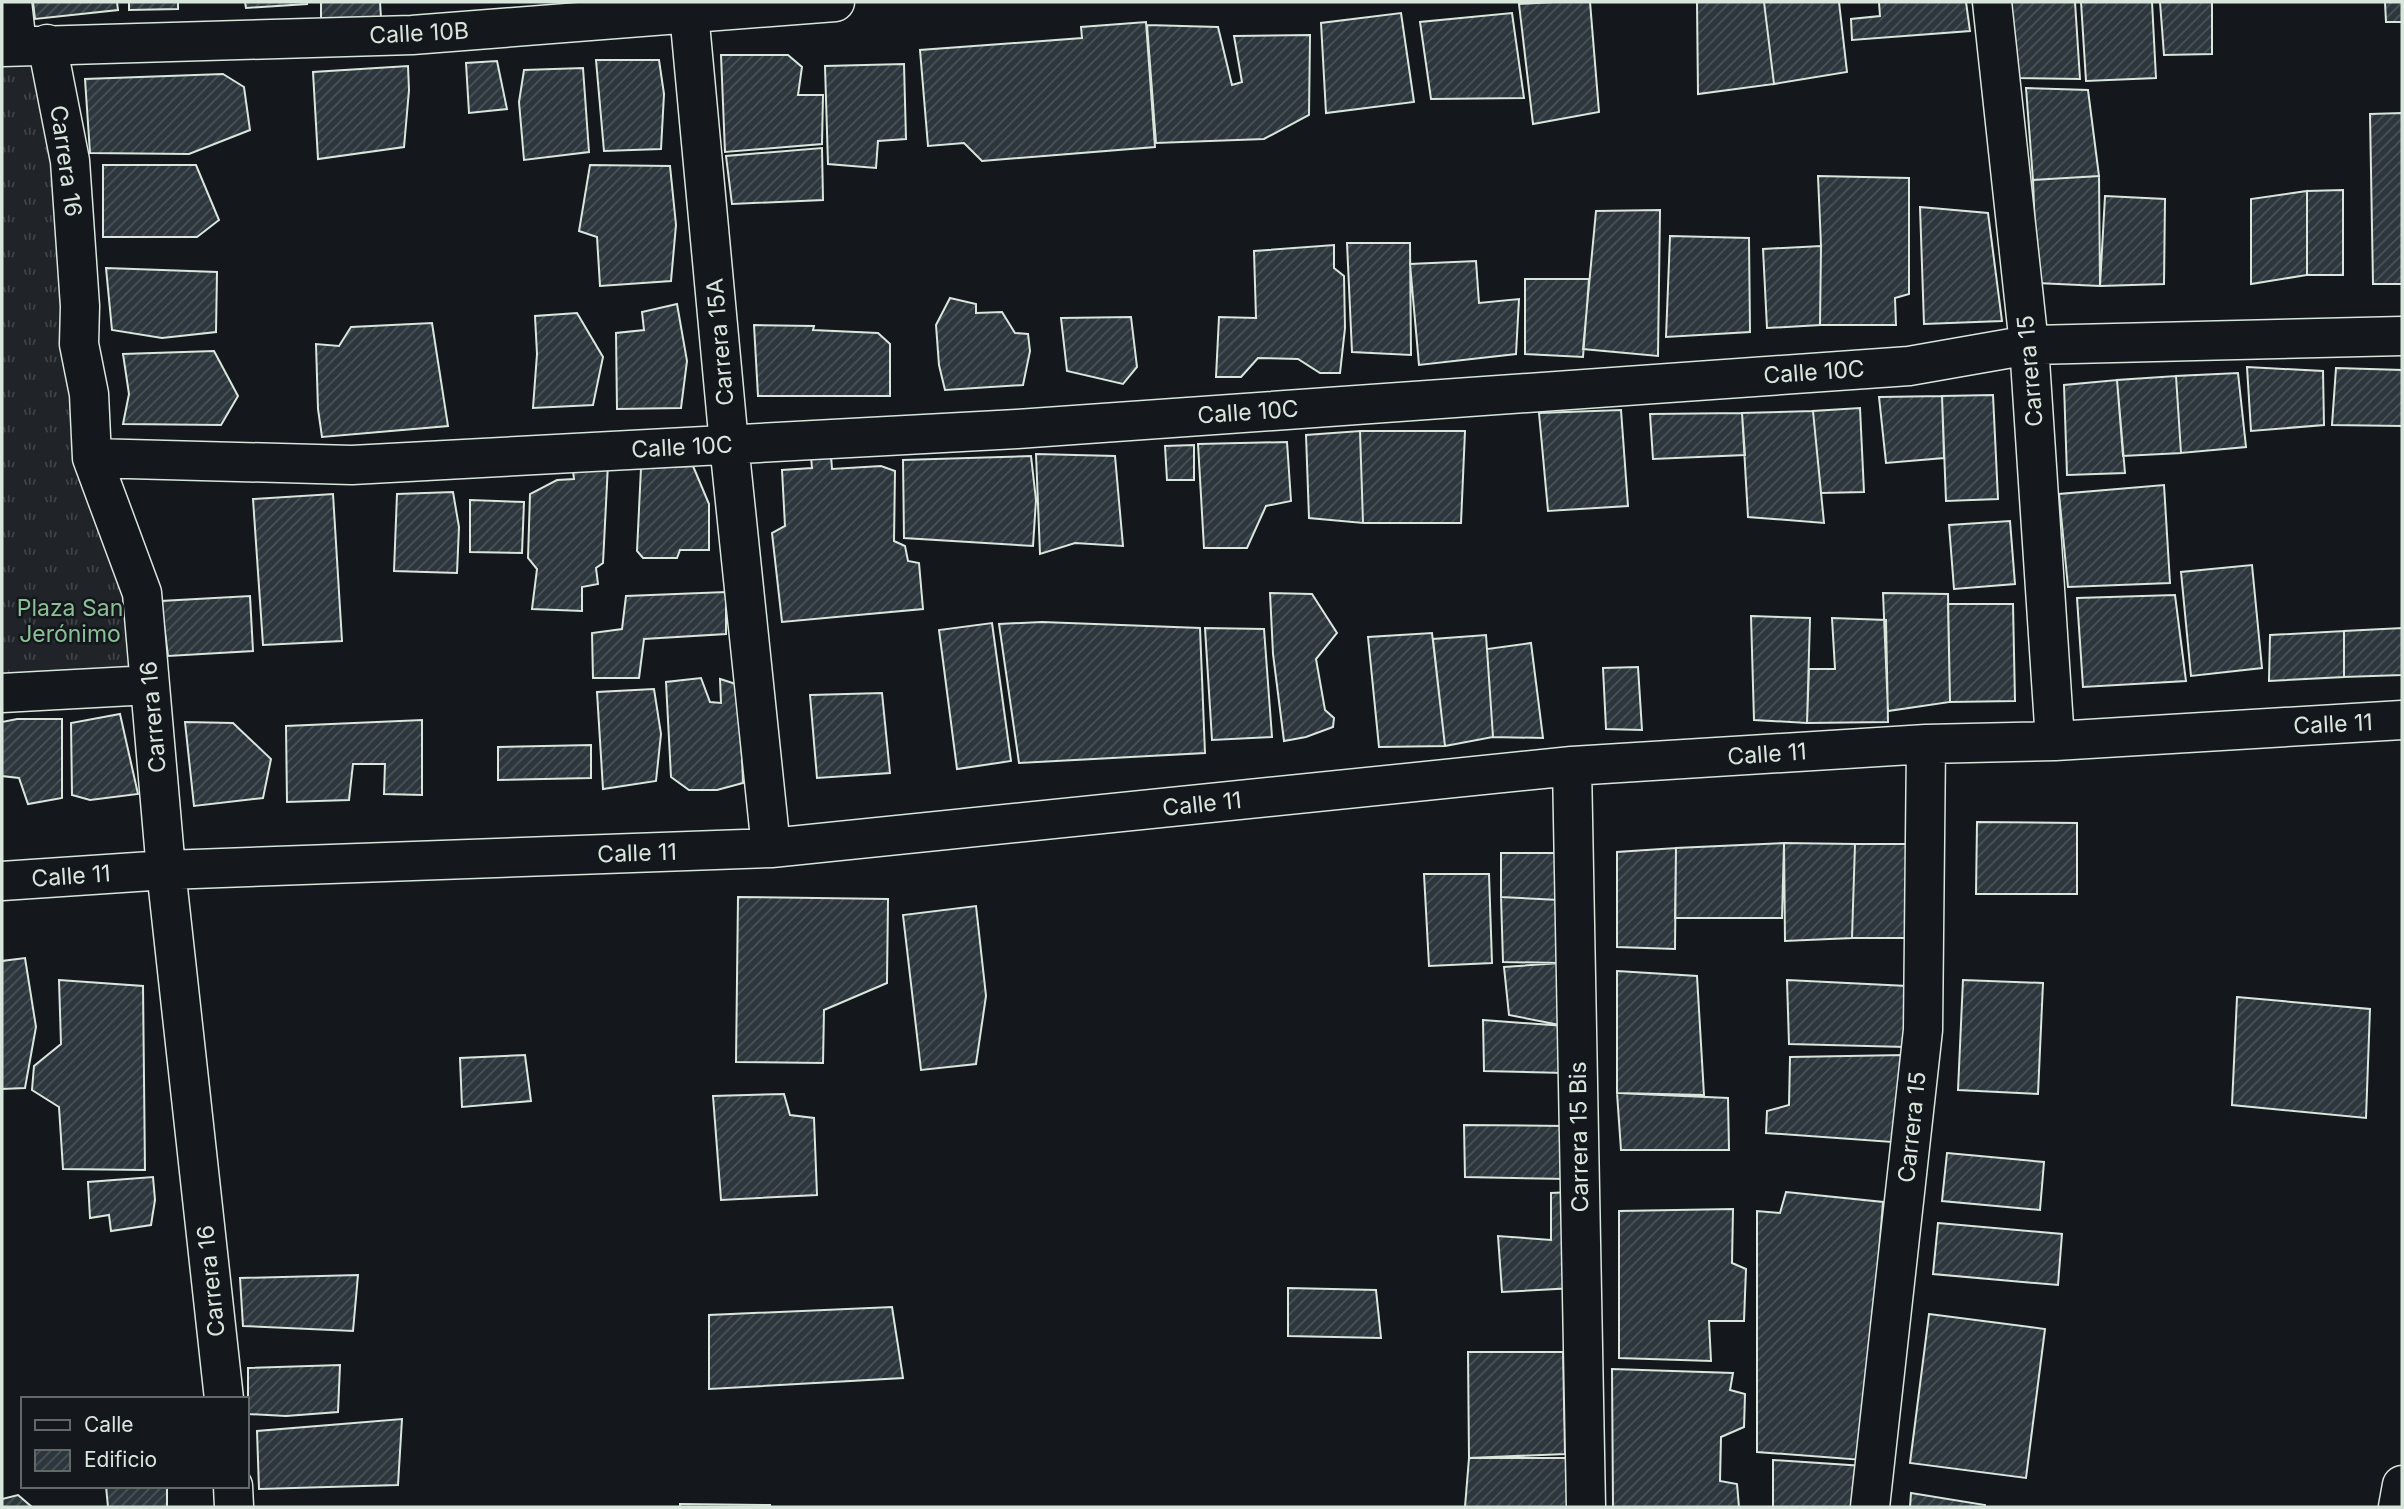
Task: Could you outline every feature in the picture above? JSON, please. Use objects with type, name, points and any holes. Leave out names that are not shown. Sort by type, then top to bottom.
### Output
[{"type":"street","name":"Carrera 16","points":[[12,2],[22,46],[70,161],[80,306],[79,344],[89,394],[92,458],[142,593],[166,870],[224,1397]]},
{"type":"street","name":"Calle 10B","points":[[22,46],[412,35],[689,8],[835,2]]},
{"type":"street","name":"Carrera 15","points":[[1992,2],[2029,345],[2055,741]]},
{"type":"street","name":"Carrera 15A","points":[[689,8],[729,444],[771,848]]},
{"type":"street","name":"Calle 10C","points":[[92,458],[352,465],[1031,428],[1909,366],[2029,345],[2402,337]]},
{"type":"street","points":[[2,693],[150,685]]},
{"type":"street","name":"Calle 11","points":[[2,881],[166,870],[771,848],[1572,766],[1926,744],[2055,741],[2402,720]]},
{"type":"street","name":"Carrera 15","points":[[1870,1507],[1923,1030],[1926,744]]},
{"type":"street","name":"Carrera 15 Bis","points":[[1572,766],[1586,1507]]},
{"type":"street","points":[[2398,1507],[2402,1485]]},
{"type":"street","points":[[233,1488],[234,1507]]},
{"type":"green space","name":"Plaza San Jerónimo","points":[[42,53],[135,595],[147,686],[2,693],[2,55]]},
{"type":"building","points":[[33,2],[117,2],[118,10],[35,19]]},
{"type":"building","points":[[129,2],[178,2],[178,9],[129,10]]},
{"type":"building","points":[[245,2],[307,2],[307,4],[246,8]]},
{"type":"building","points":[[321,2],[380,2],[381,18],[321,20]]},
{"type":"building","points":[[1590,2],[1599,112],[1533,124],[1519,4]]},
{"type":"building","points":[[1697,2],[1764,2],[1774,84],[1698,94]]},
{"type":"building","points":[[1764,2],[1839,2],[1847,72],[1774,84]]},
{"type":"building","points":[[1879,2],[1966,2],[1970,31],[1852,40],[1851,19],[1880,16]]},
{"type":"building","points":[[2011,2],[2075,2],[2080,79],[2016,78]]},
{"type":"building","points":[[2081,2],[2152,2],[2156,78],[2086,81]]},
{"type":"building","points":[[2160,2],[2212,2],[2212,54],[2164,55]]},
{"type":"building","points":[[2385,2],[2402,2],[2402,22],[2386,22]]},
{"type":"building","points":[[1401,13],[1414,102],[1326,113],[1321,23]]},
{"type":"building","points":[[1512,13],[1524,98],[1431,99],[1420,22]]},
{"type":"building","points":[[1146,22],[1155,147],[982,161],[964,143],[928,146],[920,50],[1082,38],[1081,27]]},
{"type":"building","points":[[1147,25],[1218,27],[1232,85],[1242,82],[1234,36],[1310,35],[1309,115],[1264,139],[1156,143]]},
{"type":"building","points":[[721,55],[788,55],[802,67],[798,95],[823,95],[822,144],[725,152]]},
{"type":"building","points":[[596,60],[659,60],[664,94],[661,149],[604,151]]},
{"type":"building","points":[[497,61],[507,109],[469,113],[466,63]]},
{"type":"building","points":[[904,64],[906,139],[878,141],[876,168],[828,164],[825,66]]},
{"type":"building","points":[[408,66],[409,90],[404,147],[318,159],[313,72]]},
{"type":"building","points":[[583,68],[589,152],[524,160],[519,102],[524,70]]},
{"type":"building","points":[[223,74],[244,87],[250,130],[189,154],[90,153],[85,79]]},
{"type":"building","points":[[2026,88],[2088,90],[2099,176],[2033,180]]},
{"type":"building","points":[[2402,113],[2402,284],[2373,284],[2370,114]]},
{"type":"building","points":[[822,148],[823,200],[732,204],[726,156]]},
{"type":"building","points":[[103,165],[196,165],[219,220],[197,237],[103,237]]},
{"type":"building","points":[[590,165],[670,166],[676,225],[671,281],[600,286],[597,237],[579,231]]},
{"type":"building","points":[[1818,176],[1909,178],[1909,294],[1895,298],[1896,325],[1820,325]]},
{"type":"building","points":[[2099,176],[2100,286],[2037,283],[2033,180]]},
{"type":"building","points":[[2343,190],[2343,275],[2307,275],[2307,191]]},
{"type":"building","points":[[2307,191],[2307,275],[2251,284],[2251,199]]},
{"type":"building","points":[[2105,196],[2165,199],[2164,284],[2100,286]]},
{"type":"building","points":[[1920,207],[1988,213],[2002,321],[1924,324]]},
{"type":"building","points":[[1660,210],[1658,356],[1583,349],[1596,211]]},
{"type":"building","points":[[1670,236],[1749,238],[1750,332],[1666,337]]},
{"type":"building","points":[[1347,243],[1410,243],[1411,355],[1352,352]]},
{"type":"building","points":[[1334,245],[1334,268],[1344,276],[1345,328],[1340,373],[1320,373],[1298,359],[1258,358],[1241,377],[1216,377],[1219,317],[1256,318],[1254,251]]},
{"type":"building","points":[[1821,246],[1820,325],[1767,328],[1763,249]]},
{"type":"building","points":[[1476,261],[1479,303],[1519,299],[1516,354],[1419,365],[1410,264]]},
{"type":"building","points":[[106,268],[217,272],[216,332],[162,338],[112,330]]},
{"type":"building","points":[[1525,279],[1589,279],[1583,357],[1525,354]]},
{"type":"building","points":[[950,298],[976,304],[976,313],[1002,312],[1015,333],[1028,334],[1030,351],[1023,385],[945,390],[939,365],[936,325]]},
{"type":"building","points":[[677,304],[687,361],[681,408],[617,409],[616,333],[644,330],[642,312]]},
{"type":"building","points":[[577,313],[603,357],[593,405],[533,408],[537,354],[535,316]]},
{"type":"building","points":[[1131,317],[1137,367],[1123,384],[1067,371],[1061,318]]},
{"type":"building","points":[[432,323],[448,426],[322,437],[318,409],[316,344],[339,346],[351,327]]},
{"type":"building","points":[[754,325],[814,326],[813,330],[878,333],[890,344],[890,396],[758,396]]},
{"type":"building","points":[[214,351],[238,396],[221,425],[123,424],[129,394],[123,354]]},
{"type":"building","points":[[2247,367],[2323,371],[2324,425],[2251,431]]},
{"type":"building","points":[[2336,368],[2402,370],[2402,426],[2332,425]]},
{"type":"building","points":[[2238,373],[2246,447],[2181,453],[2176,376]]},
{"type":"building","points":[[2176,376],[2181,453],[2123,456],[2117,380]]},
{"type":"building","points":[[2117,380],[2125,473],[2067,475],[2064,385]]},
{"type":"building","points":[[1993,395],[1998,499],[1946,501],[1942,396]]},
{"type":"building","points":[[1942,396],[1944,458],[1886,463],[1879,397]]},
{"type":"building","points":[[1860,408],[1864,492],[1821,493],[1813,411]]},
{"type":"building","points":[[1621,410],[1628,506],[1548,511],[1539,413]]},
{"type":"building","points":[[1813,411],[1824,523],[1748,517],[1742,413]]},
{"type":"building","points":[[1742,413],[1745,455],[1653,459],[1650,414]]},
{"type":"building","points":[[1360,431],[1465,431],[1461,523],[1363,523]]},
{"type":"building","points":[[1360,431],[1363,523],[1309,518],[1306,435]]},
{"type":"building","points":[[1287,442],[1291,501],[1266,506],[1247,548],[1204,548],[1198,444]]},
{"type":"building","points":[[1194,445],[1194,480],[1167,480],[1165,446]]},
{"type":"building","points":[[1036,454],[1115,456],[1123,546],[1075,543],[1040,554]]},
{"type":"building","points":[[831,456],[832,469],[881,466],[895,471],[894,541],[905,546],[908,561],[919,563],[923,609],[782,622],[772,533],[785,526],[782,470],[812,468],[811,457]]},
{"type":"building","points":[[1031,456],[1036,500],[1033,546],[904,538],[903,460]]},
{"type":"building","points":[[572,463],[608,464],[603,563],[596,568],[598,584],[582,587],[582,611],[532,609],[537,569],[528,558],[530,494],[557,480],[574,479]]},
{"type":"building","points":[[693,466],[709,504],[709,550],[680,550],[677,558],[643,558],[637,551],[641,468]]},
{"type":"building","points":[[2164,485],[2170,583],[2068,587],[2059,494]]},
{"type":"building","points":[[453,492],[459,527],[457,573],[394,571],[397,494]]},
{"type":"building","points":[[333,494],[342,641],[263,645],[253,499]]},
{"type":"building","points":[[470,500],[524,502],[522,553],[470,552]]},
{"type":"building","points":[[2010,521],[2015,584],[1954,589],[1949,525]]},
{"type":"building","points":[[2252,565],[2262,668],[2191,676],[2181,572]]},
{"type":"building","points":[[726,592],[726,634],[644,639],[639,678],[593,678],[592,633],[622,629],[626,596]]},
{"type":"building","points":[[1270,593],[1312,594],[1337,633],[1316,659],[1325,710],[1334,718],[1333,727],[1306,737],[1284,741],[1273,654]]},
{"type":"building","points":[[1883,593],[1948,594],[1950,702],[1888,711]]},
{"type":"building","points":[[2175,595],[2186,681],[2083,687],[2077,598]]},
{"type":"building","points":[[250,596],[253,651],[168,656],[161,601]]},
{"type":"building","points":[[1948,604],[2013,604],[2015,701],[1950,702]]},
{"type":"building","points":[[1751,616],[1810,618],[1807,723],[1754,720]]},
{"type":"building","points":[[1832,618],[1886,620],[1888,722],[1807,723],[1809,669],[1835,669]]},
{"type":"building","points":[[1042,622],[1200,628],[1205,753],[1019,763],[999,624]]},
{"type":"building","points":[[992,623],[1011,761],[957,769],[939,630]]},
{"type":"building","points":[[1205,628],[1264,629],[1272,737],[1212,740]]},
{"type":"building","points":[[2402,628],[2402,675],[2344,677],[2344,631]]},
{"type":"building","points":[[2344,631],[2344,677],[2269,681],[2270,635]]},
{"type":"building","points":[[1432,633],[1445,746],[1379,747],[1368,637]]},
{"type":"building","points":[[1486,635],[1493,737],[1445,746],[1433,639]]},
{"type":"building","points":[[1531,643],[1543,738],[1493,737],[1487,649]]},
{"type":"building","points":[[1638,667],[1642,730],[1606,729],[1603,668]]},
{"type":"building","points":[[701,678],[710,702],[721,703],[720,679],[739,685],[743,783],[717,790],[689,790],[671,777],[666,682]]},
{"type":"building","points":[[654,689],[661,734],[656,781],[603,789],[597,692]]},
{"type":"building","points":[[882,693],[890,773],[817,778],[810,695]]},
{"type":"building","points":[[120,714],[138,794],[90,800],[72,795],[71,723]]},
{"type":"building","points":[[17,719],[62,719],[62,798],[28,804],[19,778],[2,776],[2,722]]},
{"type":"building","points":[[422,720],[422,795],[384,794],[385,764],[353,764],[349,800],[287,802],[286,726]]},
{"type":"building","points":[[185,722],[233,723],[271,759],[263,798],[194,806]]},
{"type":"building","points":[[591,745],[591,778],[498,780],[498,747]]},
{"type":"building","points":[[1977,822],[2077,823],[2077,894],[1976,894]]},
{"type":"building","points":[[1784,843],[1782,918],[1675,918],[1676,848]]},
{"type":"building","points":[[1784,843],[1855,844],[1852,938],[1785,941]]},
{"type":"building","points":[[1855,844],[1916,844],[1916,938],[1852,938]]},
{"type":"building","points":[[1676,848],[1675,949],[1617,947],[1617,852]]},
{"type":"building","points":[[1501,853],[1558,853],[1559,900],[1501,897]]},
{"type":"building","points":[[1424,874],[1489,874],[1492,963],[1429,966]]},
{"type":"building","points":[[738,897],[888,899],[887,983],[824,1010],[823,1063],[736,1062]]},
{"type":"building","points":[[1501,897],[1559,900],[1560,963],[1503,962]]},
{"type":"building","points":[[976,906],[986,996],[976,1064],[921,1070],[903,915]]},
{"type":"building","points":[[25,958],[36,1027],[25,1088],[2,1089],[2,961]]},
{"type":"building","points":[[1560,963],[1565,1026],[1509,1015],[1504,967]]},
{"type":"building","points":[[1617,971],[1697,976],[1704,1095],[1617,1093]]},
{"type":"building","points":[[59,980],[143,986],[145,1170],[63,1169],[59,1107],[32,1090],[34,1066],[61,1044]]},
{"type":"building","points":[[1787,980],[1907,986],[1906,1047],[1789,1044]]},
{"type":"building","points":[[1963,980],[2043,983],[2038,1094],[1958,1090]]},
{"type":"building","points":[[2237,997],[2370,1009],[2366,1118],[2232,1105]]},
{"type":"building","points":[[1483,1020],[1565,1026],[1565,1073],[1484,1071]]},
{"type":"building","points":[[525,1055],[531,1101],[462,1107],[460,1058]]},
{"type":"building","points":[[1905,1055],[1892,1142],[1766,1133],[1767,1111],[1789,1105],[1790,1057]]},
{"type":"building","points":[[1617,1093],[1728,1098],[1729,1150],[1621,1150]]},
{"type":"building","points":[[784,1094],[790,1115],[814,1118],[817,1195],[721,1200],[713,1096]]},
{"type":"building","points":[[1464,1125],[1565,1126],[1568,1179],[1465,1177]]},
{"type":"building","points":[[1947,1153],[2044,1162],[2040,1210],[1942,1201]]},
{"type":"building","points":[[153,1177],[155,1200],[151,1225],[111,1231],[109,1215],[90,1218],[88,1182]]},
{"type":"building","points":[[1571,1192],[1574,1288],[1502,1292],[1498,1236],[1551,1240],[1551,1193]]},
{"type":"building","points":[[1786,1192],[1883,1202],[1863,1460],[1757,1452],[1757,1211],[1780,1213]]},
{"type":"building","points":[[1733,1209],[1732,1263],[1746,1269],[1744,1321],[1709,1321],[1711,1361],[1619,1358],[1619,1211]]},
{"type":"building","points":[[1938,1223],[2062,1234],[2058,1285],[1933,1274]]},
{"type":"building","points":[[358,1275],[353,1331],[243,1326],[240,1278]]},
{"type":"building","points":[[1288,1288],[1376,1290],[1381,1338],[1288,1336]]},
{"type":"building","points":[[892,1307],[903,1378],[709,1389],[709,1315]]},
{"type":"building","points":[[1929,1314],[2045,1329],[2026,1478],[1910,1463]]},
{"type":"building","points":[[1468,1352],[1563,1352],[1565,1454],[1469,1458]]},
{"type":"building","points":[[340,1365],[338,1412],[286,1416],[248,1414],[248,1368]]},
{"type":"building","points":[[1612,1369],[1733,1373],[1730,1390],[1745,1394],[1744,1427],[1721,1437],[1720,1481],[1737,1484],[1739,1507],[1613,1507]]},
{"type":"building","points":[[402,1419],[398,1485],[259,1489],[257,1431]]},
{"type":"building","points":[[1469,1458],[1577,1458],[1569,1507],[1465,1507]]},
{"type":"building","points":[[1773,1460],[1864,1466],[1861,1507],[1773,1507]]},
{"type":"building","points":[[106,1488],[167,1488],[167,1507],[108,1507]]},
{"type":"building","points":[[1911,1493],[1985,1505],[1985,1507],[1910,1507]]},
{"type":"building","points":[[18,1495],[32,1507],[2,1507],[2,1499]]},
{"type":"building","points":[[680,1504],[770,1505],[770,1507],[680,1507]]}]
